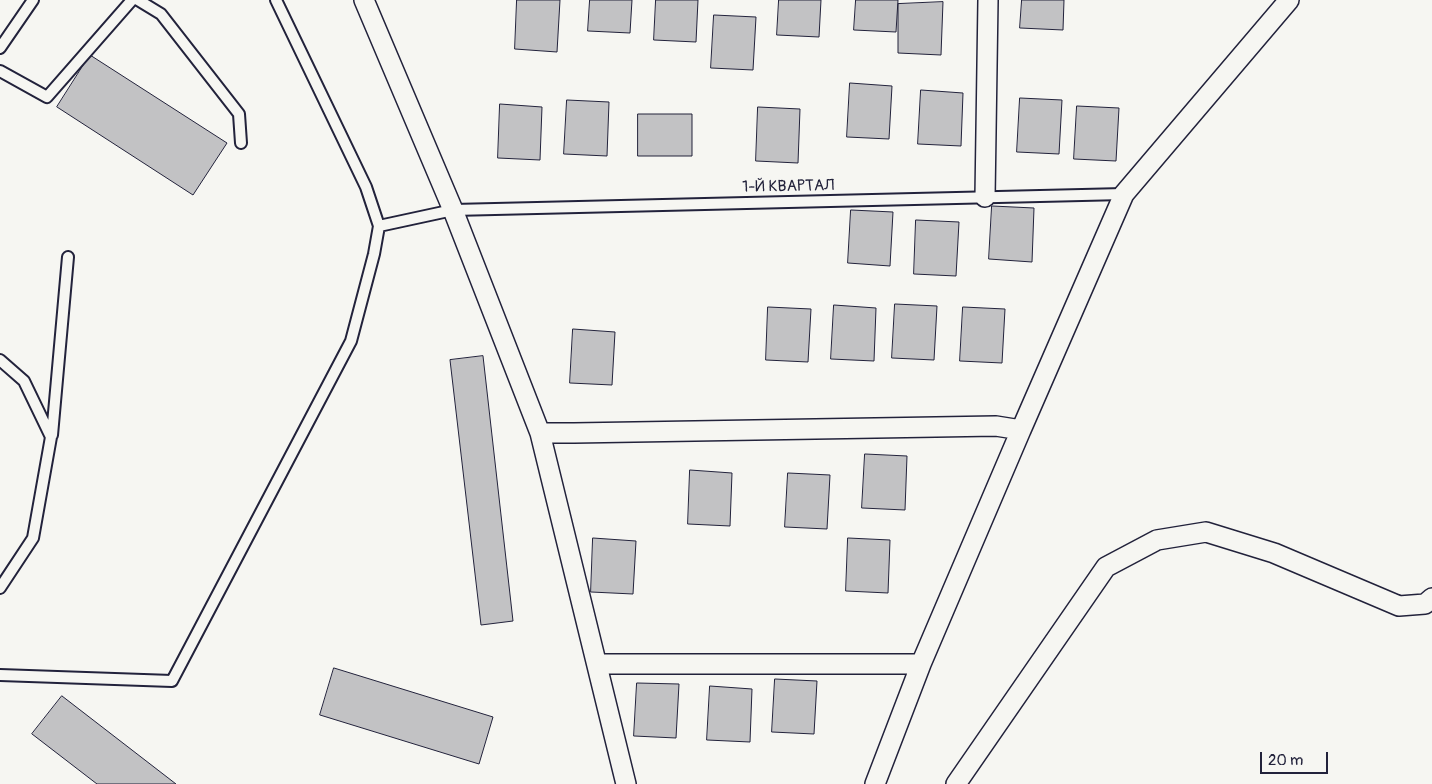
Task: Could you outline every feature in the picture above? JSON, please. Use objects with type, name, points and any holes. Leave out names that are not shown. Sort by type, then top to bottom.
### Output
[{"type":"street","points":[[364,0],[453,210],[540,433],[626,784]]},
{"type":"street","points":[[985,197],[988,0]]},
{"type":"street","points":[[875,784],[921,664],[1124,194],[1289,0]]},
{"type":"street","points":[[540,433],[996,426],[1021,430]]},
{"type":"street","points":[[956,784],[1106,567],[1158,540],[1206,532],[1274,553],[1399,606],[1425,604],[1432,598]]},
{"type":"street","points":[[596,664],[921,664]]},
{"type":"lane","points":[[0,48],[34,0]]},
{"type":"lane","points":[[0,71],[47,97],[132,0]]},
{"type":"lane","points":[[138,0],[161,14],[239,114],[241,143]]},
{"type":"lane","points":[[0,675],[172,681],[351,341],[374,254],[379,226],[366,187],[276,0]]},
{"type":"lane","name":"1-Й КВАРТАЛ","points":[[379,226],[453,210],[1124,194]]},
{"type":"lane","points":[[0,588],[33,538],[51,437],[68,257]]},
{"type":"lane","points":[[0,360],[24,381],[51,437]]},
{"type":"building","points":[[517,0],[560,0],[557,52],[515,49]]},
{"type":"building","points":[[590,0],[632,0],[630,33],[588,31]]},
{"type":"building","points":[[656,0],[698,0],[696,42],[654,40]]},
{"type":"building","points":[[779,0],[821,0],[819,37],[777,35]]},
{"type":"building","points":[[856,0],[898,0],[896,32],[854,30]]},
{"type":"building","points":[[1022,0],[1064,0],[1063,30],[1020,28]]},
{"type":"building","points":[[943,2],[941,55],[898,53],[898,4]]},
{"type":"building","points":[[714,15],[756,17],[753,70],[711,68]]},
{"type":"building","points":[[90,55],[227,143],[193,195],[57,107]]},
{"type":"building","points":[[850,83],[892,86],[889,139],[847,137]]},
{"type":"building","points":[[921,90],[963,93],[961,146],[918,144]]},
{"type":"building","points":[[1020,98],[1062,100],[1059,154],[1017,152]]},
{"type":"building","points":[[567,100],[609,102],[607,156],[564,154]]},
{"type":"building","points":[[500,104],[542,107],[540,160],[498,158]]},
{"type":"building","points":[[1077,106],[1119,108],[1116,161],[1074,159]]},
{"type":"building","points":[[758,107],[800,109],[798,163],[756,161]]},
{"type":"building","points":[[638,114],[692,114],[692,156],[638,156]]},
{"type":"building","points":[[992,206],[1034,208],[1032,262],[989,259]]},
{"type":"building","points":[[851,210],[893,212],[890,266],[848,263]]},
{"type":"building","points":[[916,220],[959,222],[956,276],[914,274]]},
{"type":"building","points":[[895,304],[937,306],[934,360],[892,358]]},
{"type":"building","points":[[834,305],[876,308],[874,361],[831,359]]},
{"type":"building","points":[[768,307],[811,309],[808,362],[766,360]]},
{"type":"building","points":[[963,307],[1005,309],[1002,363],[960,361]]},
{"type":"building","points":[[573,329],[615,332],[612,385],[570,383]]},
{"type":"building","points":[[483,356],[513,621],[481,625],[450,360]]},
{"type":"building","points":[[865,454],[907,456],[905,510],[862,508]]},
{"type":"building","points":[[690,470],[732,473],[730,526],[688,524]]},
{"type":"building","points":[[788,473],[830,475],[827,529],[785,527]]},
{"type":"building","points":[[593,538],[636,541],[633,594],[591,592]]},
{"type":"building","points":[[848,538],[890,540],[888,593],[846,591]]},
{"type":"building","points":[[334,668],[493,717],[479,764],[320,715]]},
{"type":"building","points":[[775,679],[817,681],[814,734],[772,732]]},
{"type":"building","points":[[637,683],[679,684],[676,738],[634,736]]},
{"type":"building","points":[[710,686],[752,689],[750,742],[707,740]]},
{"type":"building","points":[[62,696],[176,784],[97,784],[32,734]]}]
